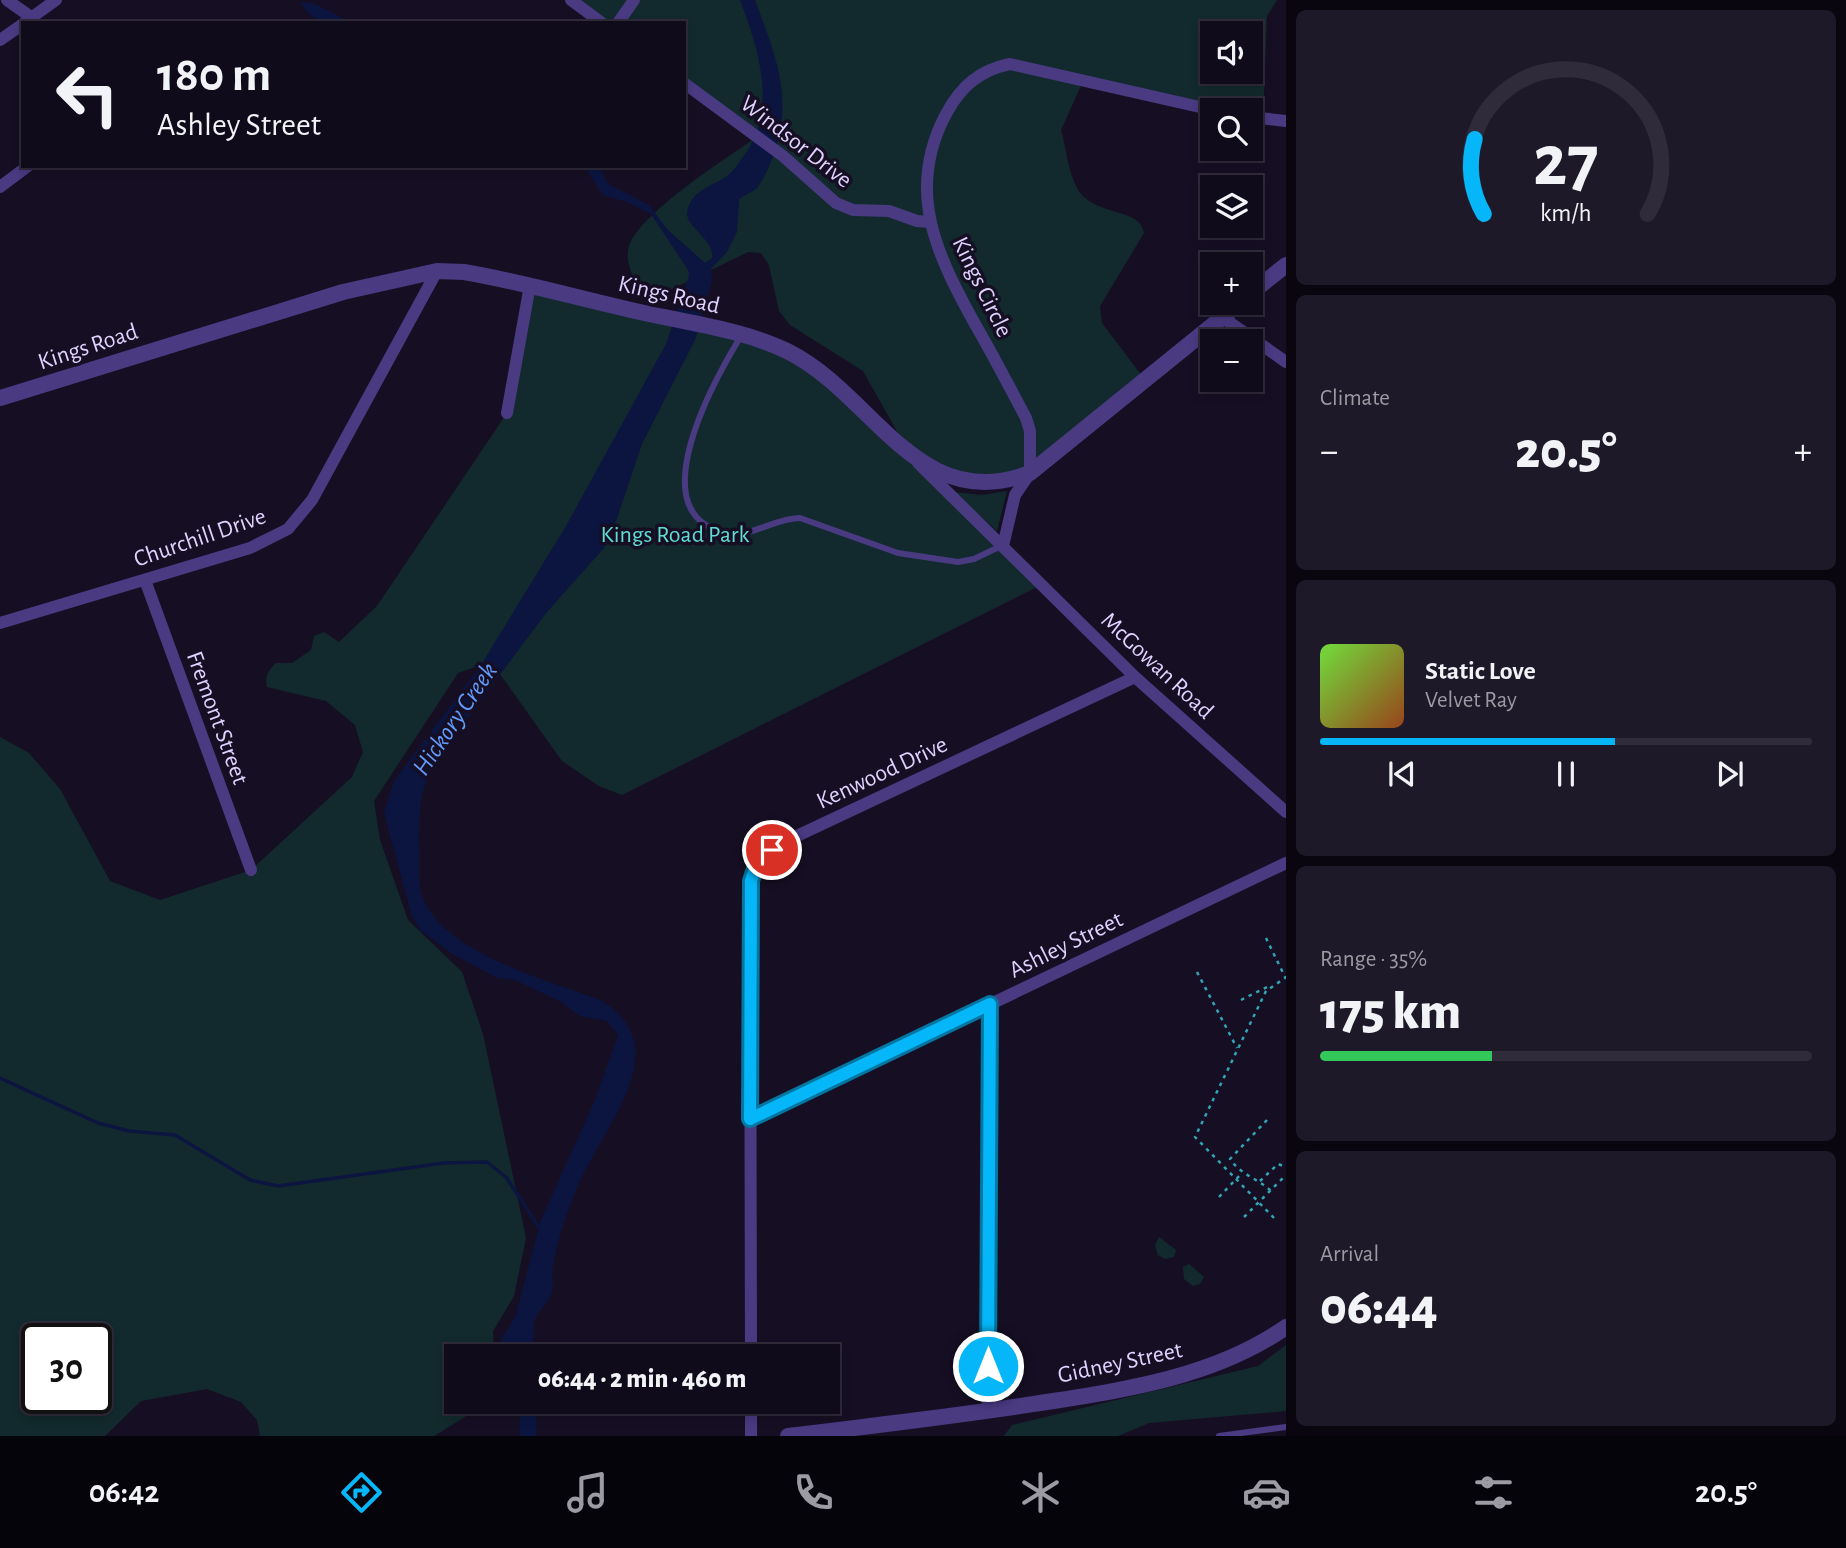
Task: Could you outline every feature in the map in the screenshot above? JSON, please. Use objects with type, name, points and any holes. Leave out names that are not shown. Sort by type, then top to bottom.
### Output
[{"type":"street","points":[[7,0],[26,21],[56,0]]},
{"type":"street","points":[[571,0],[599,21]]},
{"type":"street","points":[[619,21],[634,0]]},
{"type":"street","points":[[0,40],[21,25]]},
{"type":"street","name":"Kings Circle","points":[[1030,473],[1030,431],[1026,418],[954,286],[930,222],[926,187],[929,157],[940,125],[953,101],[968,83],[987,69],[1010,64],[1200,107]]},
{"type":"street","name":"Windsor Drive","points":[[686,84],[783,156],[836,203],[853,210],[889,211],[916,221],[930,222]]},
{"type":"street","points":[[1263,118],[1286,121]]},
{"type":"street","points":[[0,187],[25,168]]},
{"type":"street","points":[[1263,283],[1286,265]]},
{"type":"street","name":"Kings Road","points":[[0,398],[343,292],[437,271],[464,272],[720,330],[786,351],[807,362],[913,458],[962,481],[992,483],[1030,473],[1225,315]]},
{"type":"street","name":"Churchill Drive","points":[[0,623],[250,548],[272,539],[299,518],[347,439],[437,271]]},
{"type":"street","points":[[507,413],[530,285]]},
{"type":"street","points":[[1222,317],[1286,362]]},
{"type":"street","name":"McGowan Road","points":[[913,458],[1135,677],[1286,812]]},
{"type":"street","points":[[1003,545],[1015,495],[1030,473]]},
{"type":"street","name":"Fremont Street","points":[[145,580],[251,870]]},
{"type":"street","name":"Kenwood Drive","points":[[751,1344],[750,891],[757,863],[784,842],[1135,677]]},
{"type":"street","name":"Ashley Street","points":[[750,1119],[1286,863]]},
{"type":"street","points":[[988,1411],[990,1004]]},
{"type":"street","name":"Gidney Street","points":[[788,1436],[988,1411],[1106,1392],[1173,1377],[1242,1353],[1286,1327]]},
{"type":"street","points":[[751,1414],[751,1436]]},
{"type":"lane","points":[[741,336],[720,369],[692,434],[684,476],[686,496],[698,517],[708,526],[730,534],[750,532],[789,518],[800,517],[898,553],[958,562],[974,559],[1003,545]]},
{"type":"lane","points":[[1219,1436],[1286,1427]]},
{"type":"path","points":[[1241,1000],[1286,979],[1266,938]]},
{"type":"path","points":[[1197,972],[1237,1048]]},
{"type":"path","points":[[1269,986],[1195,1136],[1274,1218]]},
{"type":"path","points":[[1268,1120],[1231,1157],[1242,1173],[1260,1181],[1270,1191]]},
{"type":"path","points":[[1260,1181],[1277,1165],[1286,1167]]},
{"type":"path","points":[[1219,1197],[1242,1173]]},
{"type":"path","points":[[1244,1217],[1286,1175]]},
{"type":"green space","name":"Kings Road Park","points":[[571,0],[1277,0],[1267,16],[1263,119],[1263,98],[1200,98],[1200,107],[1084,79],[1061,130],[1071,175],[1077,188],[1094,204],[1134,219],[1141,225],[1144,233],[1100,306],[1102,323],[1145,380],[1018,478],[932,469],[1041,585],[622,795],[599,786],[562,761],[500,674],[481,665],[458,673],[374,801],[380,840],[408,920],[462,972],[483,1034],[526,1238],[514,1296],[493,1331],[494,1344],[444,1344],[444,1414],[466,1414],[465,1417],[434,1436],[260,1436],[257,1420],[241,1402],[207,1389],[141,1401],[105,1436],[0,1436],[0,737],[29,753],[60,789],[110,881],[160,900],[251,870],[352,777],[363,752],[355,725],[326,701],[267,687],[268,674],[276,663],[292,663],[311,650],[314,636],[324,632],[339,642],[377,606],[507,413],[530,285],[786,351],[911,456],[863,371],[790,325],[779,311],[769,265],[761,253],[748,252],[666,292],[635,282],[628,255],[629,246],[637,232],[667,202],[760,135],[686,82],[686,21],[599,21]]},
{"type":"green space","points":[[1007,491],[997,531],[953,492],[982,495]]},
{"type":"green space","points":[[1159,1237],[1176,1250],[1174,1257],[1165,1259],[1158,1255],[1155,1245]]},
{"type":"green space","points":[[1189,1264],[1204,1277],[1200,1284],[1193,1286],[1184,1279],[1183,1267]]},
{"type":"green space","points":[[1286,1345],[1286,1411],[1149,1423],[1118,1436],[1004,1436],[1012,1425],[1258,1366]]},
{"type":"water","name":"Hickory Creek","points":[[740,0],[755,0],[775,57],[782,94],[780,133],[772,158],[757,188],[739,200],[737,232],[727,252],[711,269],[712,281],[695,340],[642,444],[615,524],[604,548],[547,612],[436,760],[426,781],[421,802],[420,884],[422,895],[433,916],[451,934],[474,949],[527,974],[602,1001],[624,1020],[634,1041],[634,1064],[628,1089],[571,1202],[553,1265],[551,1295],[535,1319],[533,1344],[501,1344],[501,1339],[515,1318],[541,1220],[595,1100],[618,1035],[607,1021],[580,1016],[561,1002],[515,980],[497,978],[451,953],[420,930],[412,916],[384,813],[394,781],[481,665],[566,526],[666,344],[689,275],[651,214],[627,202],[603,195],[585,168],[600,168],[608,184],[649,205],[667,229],[705,263],[712,258],[712,251],[691,223],[687,213],[696,195],[728,176],[736,167],[755,136],[763,98],[758,58]]},
{"type":"water","points":[[301,2],[315,4],[348,21],[322,21],[305,9]]},
{"type":"water","points":[[520,1414],[537,1414],[536,1436],[519,1436]]},
{"type":"waterway","points":[[0,1078],[98,1123],[129,1131],[175,1135],[250,1180],[278,1186],[444,1163],[487,1162],[506,1177],[540,1229]]},
{"type":"route","points":[[772,850],[757,863],[751,881],[750,1119],[990,1004],[988,1366]]}]
